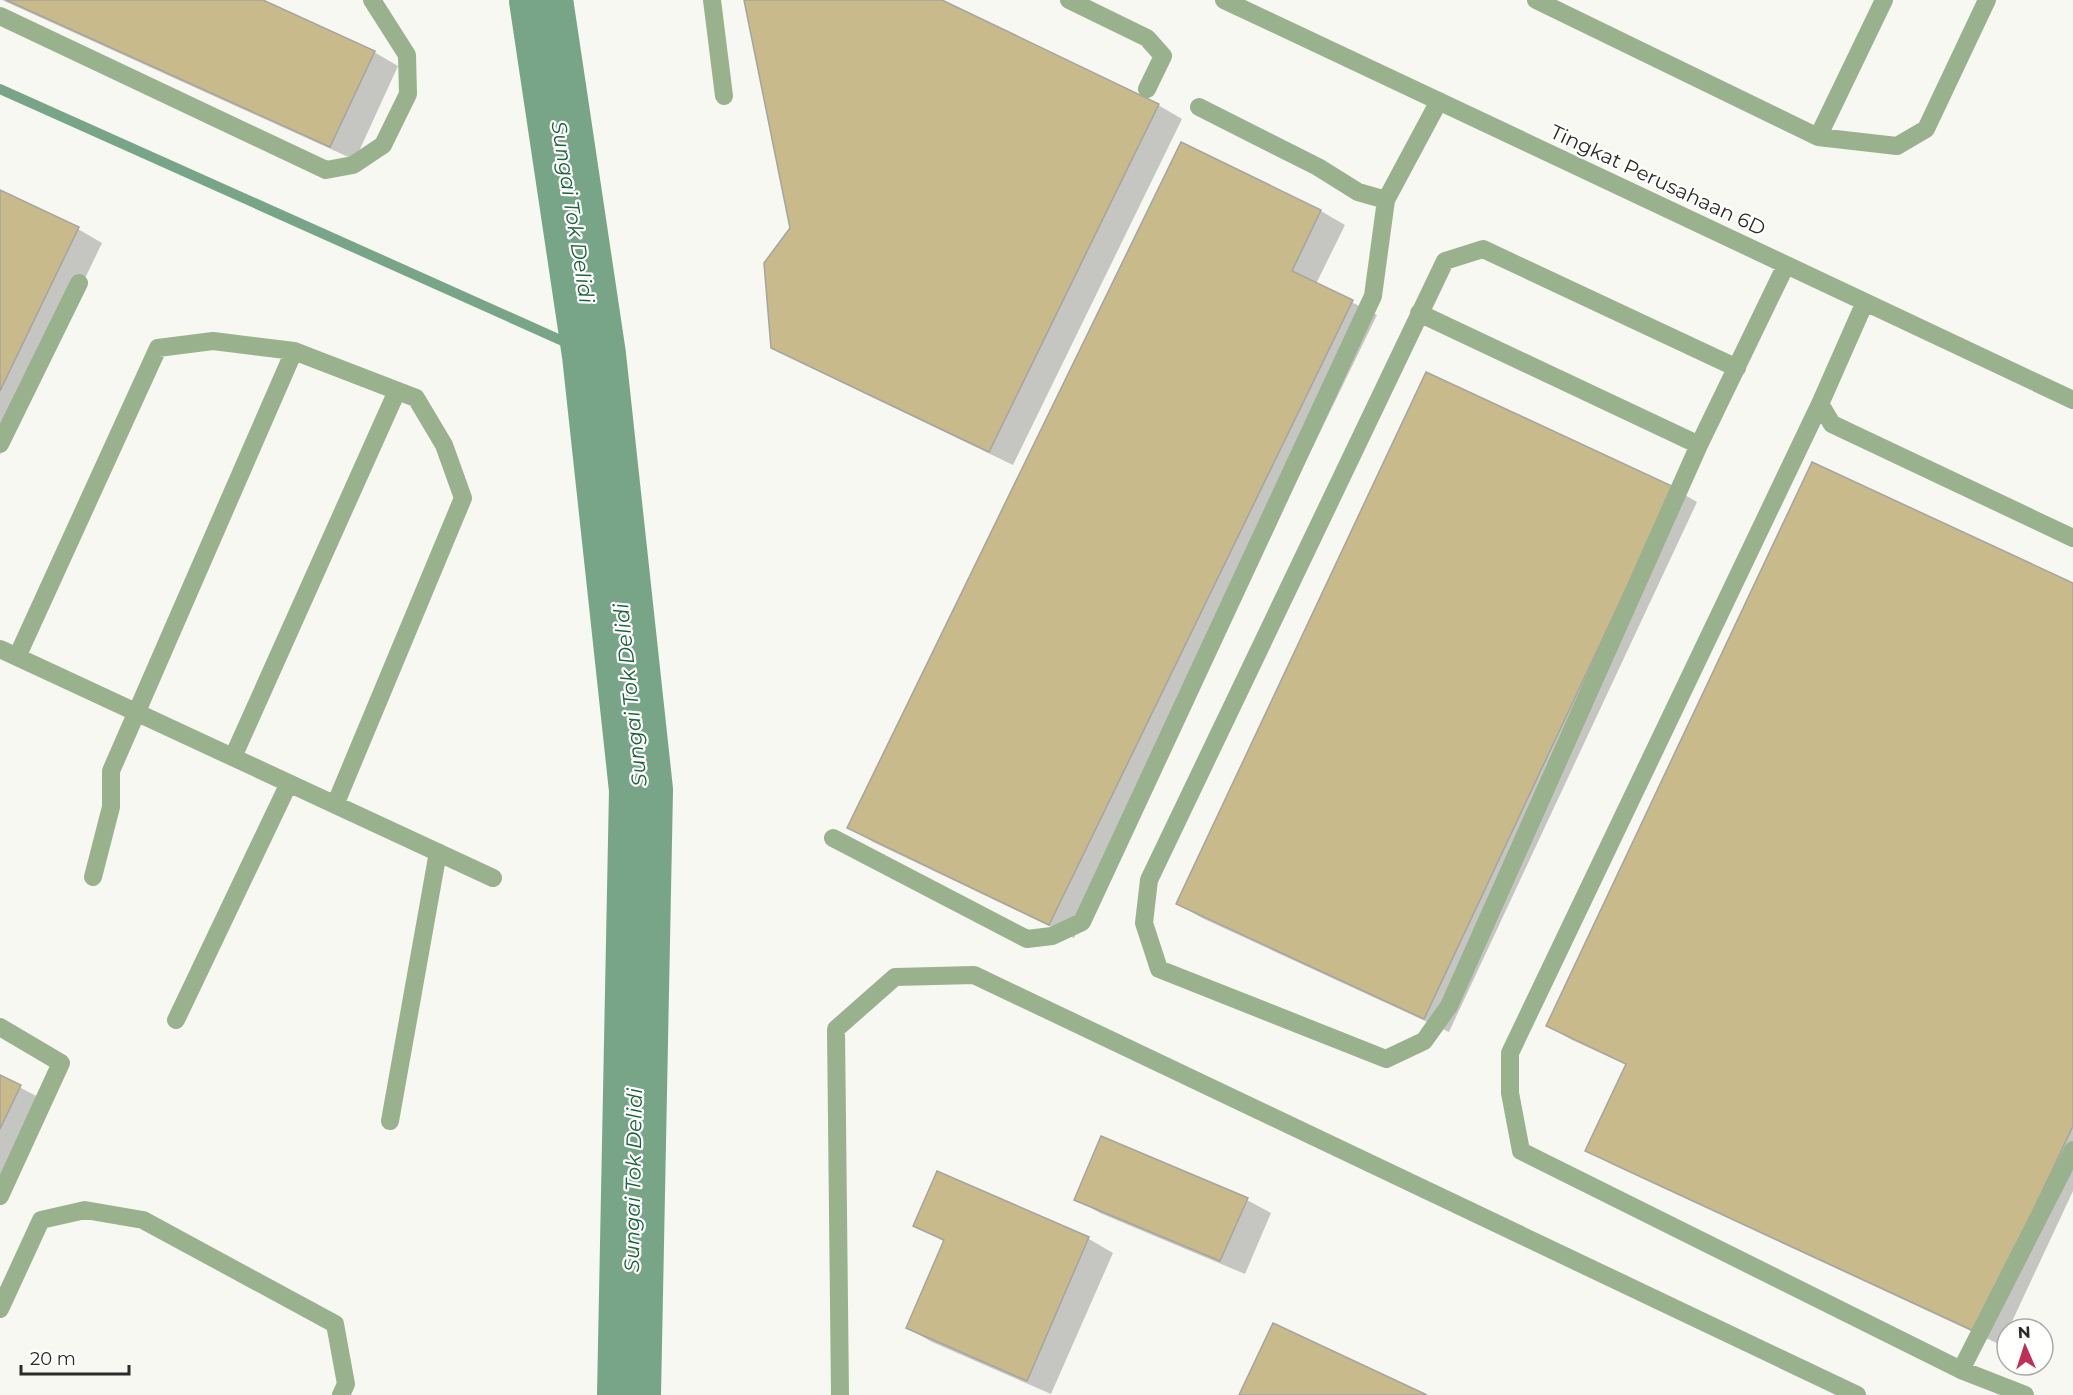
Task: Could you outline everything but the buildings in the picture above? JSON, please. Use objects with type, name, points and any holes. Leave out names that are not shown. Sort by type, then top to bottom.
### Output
[{"type":"street","points":[[0,16],[326,170],[353,165],[383,145],[408,94],[407,55],[372,0]]},
{"type":"street","points":[[712,0],[724,96]]},
{"type":"street","points":[[1069,0],[1148,38],[1163,56],[1147,89]]},
{"type":"street","name":"Tingkat Perusahaan 6D","points":[[1224,0],[2073,400]]},
{"type":"street","points":[[1536,0],[1818,137],[1897,146],[1926,129],[1987,0]]},
{"type":"street","points":[[1818,137],[1884,0]]},
{"type":"street","points":[[833,838],[1027,939],[1052,936],[1082,922],[1373,296],[1386,200],[1439,101]]},
{"type":"street","points":[[1199,107],[1318,167],[1359,192],[1386,200]]},
{"type":"street","points":[[1737,368],[1483,249],[1445,261],[1149,880],[1144,923],[1159,969],[1386,1059],[1424,1041],[1449,1006],[1699,445],[1737,368],[1786,265]]},
{"type":"street","points":[[0,444],[79,283]]},
{"type":"street","points":[[1865,302],[1820,405],[1510,1053],[1510,1093],[1521,1151],[1961,1370],[2025,1395]]},
{"type":"street","points":[[1419,313],[1699,445]]},
{"type":"street","points":[[335,805],[463,498],[444,444],[416,399],[294,351],[213,341],[158,348],[8,653],[335,805],[438,852],[493,878]]},
{"type":"street","points":[[93,877],[111,807],[111,771],[294,351]]},
{"type":"street","points":[[233,757],[397,391]]},
{"type":"street","points":[[1820,405],[1832,424],[2073,538]]},
{"type":"street","points":[[176,1020],[289,783]]},
{"type":"street","points":[[390,1121],[438,852]]},
{"type":"street","points":[[840,1395],[836,1029],[895,977],[974,975],[1857,1395]]},
{"type":"street","points":[[0,1027],[61,1063],[0,1196]]},
{"type":"street","points":[[1961,1370],[2073,1150]]},
{"type":"street","points":[[0,1309],[41,1221],[85,1210],[143,1220],[335,1324],[346,1384],[341,1395]]},
{"type":"waterway","name":"Sungai Tok Delidi","points":[[541,0],[594,355],[641,790],[629,1395]]},
{"type":"waterway","points":[[0,89],[594,355]]}]
